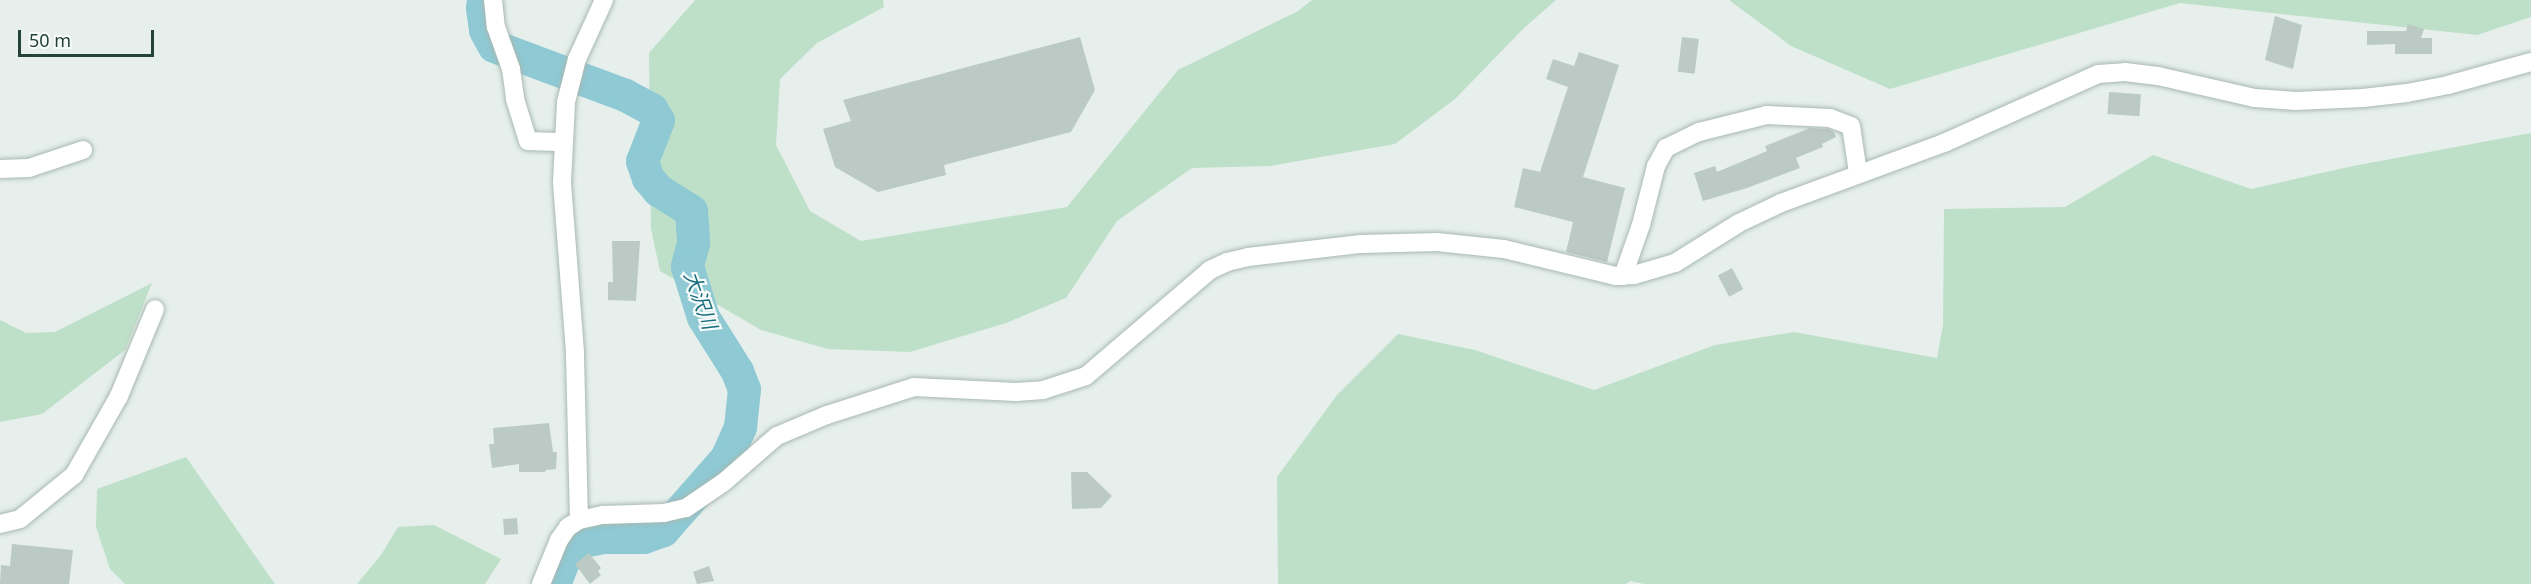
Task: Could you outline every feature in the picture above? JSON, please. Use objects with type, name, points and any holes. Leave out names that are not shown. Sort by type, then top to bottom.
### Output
[{"type":"street","points":[[493,0],[496,27],[511,69],[515,99],[528,141],[564,141]]},
{"type":"street","points":[[579,520],[575,352],[562,182],[566,102],[578,59],[604,0]]},
{"type":"street","points":[[541,584],[559,540],[568,527],[579,520],[603,515],[664,513],[686,508],[717,487],[777,436],[893,392],[914,387],[1016,392],[1065,385],[1086,376],[1104,362],[1210,270],[1248,257],[1360,244],[1437,242],[1504,249],[1588,270],[1623,276],[1653,272],[1675,263],[1739,223],[1781,203],[1944,143],[2098,74],[2125,72],[2158,76],[2255,98],[2296,101],[2363,98],[2407,93],[2448,85],[2531,62]]},
{"type":"street","points":[[1623,276],[1641,225],[1656,166],[1666,148],[1699,132],[1767,115],[1830,118],[1851,126],[1858,173]]},
{"type":"street","points":[[0,170],[39,166],[83,150]]},
{"type":"street","points":[[0,524],[20,519],[74,475],[119,396],[155,309]]},
{"type":"green space","points":[[695,0],[883,0],[884,7],[817,43],[780,79],[776,145],[810,211],[861,241],[1067,207],[1178,70],[1298,11],[1312,0],[1556,0],[1524,28],[1455,99],[1395,144],[1270,166],[1192,168],[1117,221],[1066,298],[1006,323],[910,352],[828,349],[761,330],[660,271],[651,229],[649,53]]},
{"type":"green space","points":[[1729,0],[2531,0],[2531,17],[2477,35],[2180,3],[1890,89],[1791,46]]},
{"type":"green space","points":[[2531,133],[2531,584],[1644,584],[1630,581],[1626,584],[1278,584],[1277,477],[1337,395],[1398,334],[1475,350],[1594,390],[1715,345],[1794,332],[1937,358],[1943,325],[1944,209],[2065,207],[2153,155],[2251,189],[2353,166]]},
{"type":"green space","points":[[152,283],[125,350],[42,414],[0,422],[0,320],[26,333],[55,332]]},
{"type":"green space","points":[[186,457],[275,584],[125,584],[110,569],[96,527],[97,489]]},
{"type":"green space","points":[[434,525],[501,559],[485,584],[357,584],[381,555],[398,527]]},
{"type":"building","points":[[2275,16],[2302,25],[2293,69],[2265,60]]},
{"type":"building","points":[[2408,24],[2424,29],[2421,38],[2432,38],[2432,54],[2395,54],[2395,44],[2367,45],[2367,31],[2406,31]]},
{"type":"building","points":[[1080,37],[1095,90],[1071,132],[944,165],[946,175],[878,192],[835,167],[823,129],[851,121],[843,100]]},
{"type":"building","points":[[1682,37],[1699,39],[1695,74],[1678,72]]},
{"type":"building","points":[[1579,52],[1619,65],[1583,177],[1625,188],[1607,262],[1566,252],[1573,222],[1514,207],[1523,168],[1540,172],[1568,87],[1546,79],[1553,59],[1574,66]]},
{"type":"building","points":[[2109,92],[2141,94],[2139,116],[2107,114]]},
{"type":"building","points":[[1810,128],[1828,129],[1834,132],[1836,137],[1822,144],[1823,147],[1796,158],[1800,168],[1747,188],[1703,201],[1694,173],[1715,166],[1717,172],[1767,151],[1765,146]]},
{"type":"building","points":[[612,241],[640,241],[636,301],[608,300],[608,282],[613,282]]},
{"type":"building","points":[[1732,268],[1743,289],[1729,297],[1718,276]]},
{"type":"building","points":[[549,423],[553,452],[557,452],[556,469],[545,472],[519,472],[519,464],[492,468],[489,444],[494,444],[493,428]]},
{"type":"building","points":[[1071,472],[1087,472],[1112,496],[1101,508],[1072,509]]},
{"type":"building","points":[[517,518],[518,534],[504,535],[503,519]]},
{"type":"building","points":[[12,544],[73,550],[69,584],[0,584],[1,565],[10,566]]},
{"type":"building","points":[[589,553],[601,568],[598,571],[601,575],[590,584],[575,564]]},
{"type":"building","points":[[709,566],[714,581],[697,584],[693,572]]},
{"type":"waterway","name":"大沢川","points":[[483,0],[485,30],[494,46],[625,95],[651,109],[658,120],[642,161],[648,178],[658,190],[691,211],[693,243],[687,266],[703,317],[737,371],[744,389],[740,427],[726,458],[663,530],[644,537],[603,537],[577,542],[563,561],[554,584]]}]
